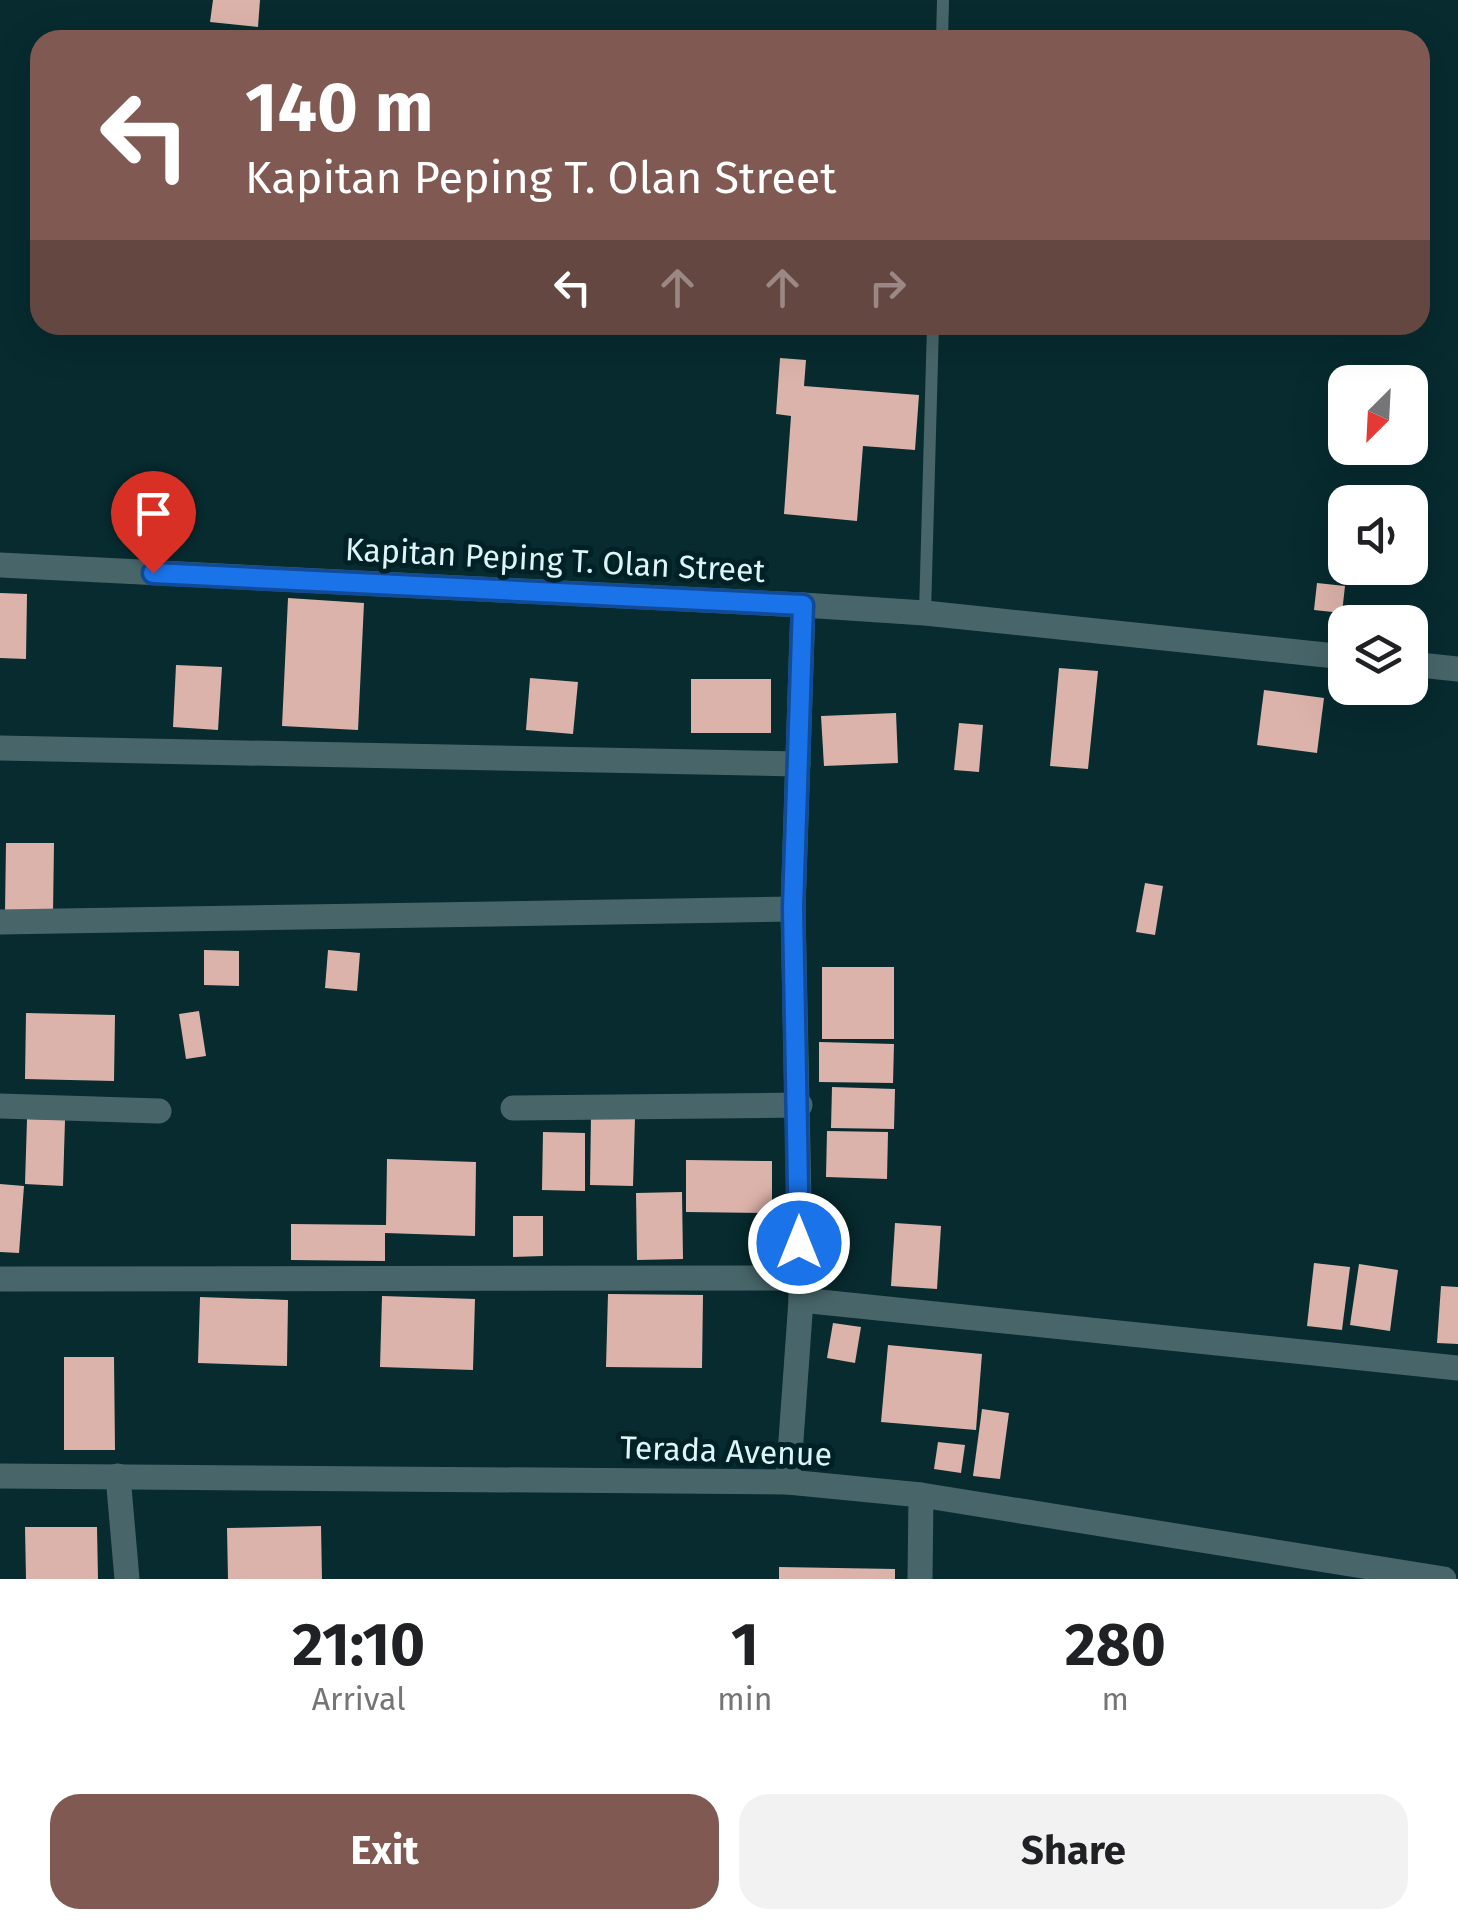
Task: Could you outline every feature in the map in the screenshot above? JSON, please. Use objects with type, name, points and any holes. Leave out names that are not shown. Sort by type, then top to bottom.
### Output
[{"type":"street","name":"Kapitan Peping T. Olan Street","points":[[0,565],[925,613],[1328,655]]},
{"type":"street","points":[[788,1482],[800,1289],[800,1105],[793,908],[803,605]]},
{"type":"street","points":[[1428,666],[1458,669]]},
{"type":"street","points":[[0,748],[798,764]]},
{"type":"street","points":[[0,922],[793,908]]},
{"type":"street","points":[[513,1108],[800,1105]]},
{"type":"street","points":[[0,1106],[159,1111]]},
{"type":"street","points":[[0,1279],[800,1289],[1458,1368]]},
{"type":"street","name":"Terada Avenue","points":[[0,1476],[788,1482],[922,1494],[1444,1579]]},
{"type":"street","points":[[118,1476],[127,1579]]},
{"type":"street","points":[[920,1579],[922,1494]]},
{"type":"lane","points":[[942,30],[943,0]]},
{"type":"lane","points":[[925,613],[934,335]]},
{"type":"building","points":[[213,0],[260,0],[258,27],[210,22]]},
{"type":"building","points":[[780,358],[806,360],[804,386],[919,395],[915,450],[863,446],[857,521],[784,514],[791,416],[776,414]]},
{"type":"building","points":[[1317,583],[1345,586],[1343,605],[1328,605],[1328,612],[1314,610]]},
{"type":"building","points":[[0,593],[27,594],[26,659],[0,658]]},
{"type":"building","points":[[288,598],[364,603],[358,730],[282,726]]},
{"type":"building","points":[[176,665],[222,667],[218,730],[173,727]]},
{"type":"building","points":[[1059,668],[1098,671],[1088,769],[1050,766]]},
{"type":"building","points":[[530,678],[578,682],[573,734],[526,730]]},
{"type":"building","points":[[691,679],[771,679],[771,733],[691,733]]},
{"type":"building","points":[[1264,690],[1324,698],[1317,753],[1257,745]]},
{"type":"building","points":[[896,713],[898,763],[824,766],[821,716]]},
{"type":"building","points":[[959,723],[983,725],[979,772],[954,770]]},
{"type":"building","points":[[6,843],[54,843],[53,913],[5,912]]},
{"type":"building","points":[[1145,883],[1163,886],[1155,935],[1136,932]]},
{"type":"building","points":[[204,950],[239,951],[239,986],[204,985]]},
{"type":"building","points":[[328,950],[360,953],[357,991],[325,988]]},
{"type":"building","points":[[822,967],[894,967],[894,1039],[822,1039]]},
{"type":"building","points":[[199,1011],[206,1056],[186,1059],[179,1014]]},
{"type":"building","points":[[26,1013],[115,1015],[114,1081],[25,1079]]},
{"type":"building","points":[[819,1042],[894,1044],[893,1083],[819,1082]]},
{"type":"building","points":[[832,1087],[895,1089],[894,1129],[831,1128]]},
{"type":"building","points":[[591,1116],[635,1118],[633,1186],[590,1185]]},
{"type":"building","points":[[27,1119],[65,1120],[63,1186],[25,1184]]},
{"type":"building","points":[[827,1131],[888,1132],[887,1179],[826,1177]]},
{"type":"building","points":[[543,1132],[585,1133],[585,1191],[542,1190]]},
{"type":"building","points":[[387,1159],[476,1162],[475,1236],[385,1233],[385,1261],[291,1260],[291,1224],[386,1225]]},
{"type":"building","points":[[686,1160],[772,1161],[772,1213],[686,1212]]},
{"type":"building","points":[[0,1184],[24,1186],[19,1253],[0,1252]]},
{"type":"building","points":[[682,1192],[683,1259],[637,1260],[636,1193]]},
{"type":"building","points":[[513,1216],[543,1216],[543,1256],[513,1257]]},
{"type":"building","points":[[895,1223],[941,1226],[937,1289],[891,1286]]},
{"type":"building","points":[[1314,1263],[1350,1267],[1342,1330],[1307,1326]]},
{"type":"building","points":[[1359,1264],[1398,1270],[1390,1331],[1350,1325]]},
{"type":"building","points":[[1441,1286],[1458,1287],[1458,1344],[1437,1343]]},
{"type":"building","points":[[608,1294],[703,1295],[702,1368],[606,1367]]},
{"type":"building","points":[[382,1296],[475,1299],[473,1370],[380,1367]]},
{"type":"building","points":[[200,1297],[288,1300],[287,1366],[198,1363]]},
{"type":"building","points":[[833,1323],[861,1327],[855,1363],[827,1358]]},
{"type":"building","points":[[888,1345],[982,1354],[976,1430],[881,1422]]},
{"type":"building","points":[[64,1357],[114,1357],[115,1450],[64,1450]]},
{"type":"building","points":[[982,1409],[1009,1413],[1000,1479],[973,1476]]},
{"type":"building","points":[[938,1442],[965,1445],[961,1473],[934,1469]]},
{"type":"building","points":[[321,1526],[322,1579],[228,1579],[227,1528]]},
{"type":"building","points":[[25,1527],[97,1527],[98,1579],[26,1579]]},
{"type":"building","points":[[779,1567],[895,1569],[895,1579],[779,1579]]},
{"type":"route","points":[[153,573],[803,605],[793,908],[800,1105],[799,1243]]}]
